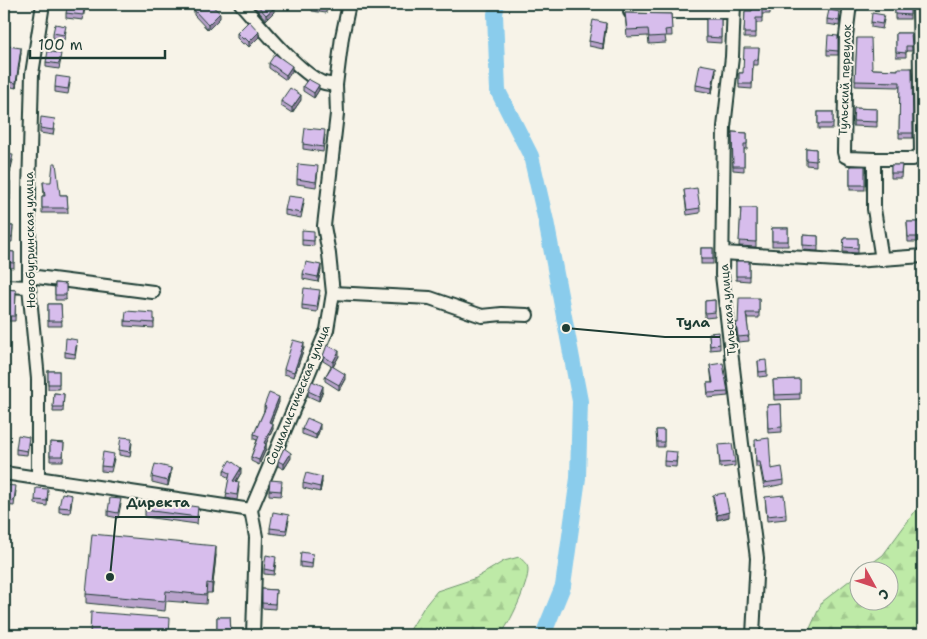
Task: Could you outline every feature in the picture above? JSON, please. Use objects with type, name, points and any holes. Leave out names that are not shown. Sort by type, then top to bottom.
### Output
[{"type":"street","name":"Новобугринская улица","points":[[38,478],[38,379],[29,281],[32,74],[43,4]]},
{"type":"street","points":[[241,4],[289,56],[312,76],[322,82],[336,85]]},
{"type":"street","name":"Социалистическая улица","points":[[251,510],[327,330],[333,293],[324,226],[337,114],[336,85],[342,37],[349,4]]},
{"type":"street","name":"Тульский переулок","points":[[850,4],[846,36],[844,152],[849,158],[874,159],[914,159],[921,154],[918,4]]},
{"type":"street","points":[[630,12],[733,8]]},
{"type":"street","name":"Тульская улица","points":[[733,8],[732,57],[724,127],[722,275],[757,558],[753,635]]},
{"type":"street","points":[[874,159],[874,209],[882,260]]},
{"type":"street","points":[[723,253],[854,262],[923,256]]},
{"type":"street","points":[[4,286],[29,281],[153,292]]},
{"type":"street","points":[[333,293],[430,298],[482,316],[502,314],[527,315]]},
{"type":"street","points":[[4,473],[251,510],[256,537],[252,635]]},
{"type":"green space","points":[[919,506],[923,506],[923,635],[807,635],[822,602],[850,580],[850,612],[900,612],[900,562],[873,562],[883,555]]},
{"type":"green space","points":[[519,557],[525,562],[528,569],[525,584],[518,604],[500,635],[407,635],[424,607],[437,591],[476,578],[504,561]]},
{"type":"building","points":[[68,4],[85,4],[83,15],[66,13]]},
{"type":"building","points":[[200,4],[210,4],[220,13],[208,25],[194,10]]},
{"type":"building","points":[[256,4],[270,4],[274,8],[266,15]]},
{"type":"building","points":[[312,4],[326,4],[326,8],[312,6]]},
{"type":"building","points":[[753,4],[770,4],[770,9],[762,9],[762,18],[756,18],[756,33],[744,33],[745,11],[752,11]]},
{"type":"building","points":[[895,4],[910,4],[910,15],[895,14]]},
{"type":"building","points":[[4,5],[8,6],[6,20],[4,20]]},
{"type":"building","points":[[829,10],[840,12],[839,21],[827,19]]},
{"type":"building","points":[[625,13],[671,14],[672,29],[665,30],[666,36],[649,37],[648,29],[627,30]]},
{"type":"building","points":[[872,13],[884,15],[882,24],[871,22]]},
{"type":"building","points":[[706,19],[721,19],[721,38],[706,37]]},
{"type":"building","points":[[593,20],[606,23],[603,44],[589,41]]},
{"type":"building","points":[[249,21],[259,32],[249,42],[237,33]]},
{"type":"building","points":[[55,24],[66,26],[64,35],[53,33]]},
{"type":"building","points":[[896,33],[911,33],[912,46],[906,46],[906,53],[896,52]]},
{"type":"building","points":[[828,35],[838,36],[838,51],[827,50]]},
{"type":"building","points":[[857,38],[871,38],[872,69],[898,70],[898,68],[912,68],[913,133],[899,133],[900,82],[855,81]]},
{"type":"building","points":[[8,46],[21,48],[16,83],[4,81]]},
{"type":"building","points":[[744,48],[759,48],[758,60],[753,60],[752,84],[739,84],[739,73],[743,73]]},
{"type":"building","points":[[48,51],[61,54],[59,64],[46,62]]},
{"type":"building","points":[[275,54],[292,66],[286,75],[269,63]]},
{"type":"building","points":[[700,64],[716,67],[712,88],[696,85]]},
{"type":"building","points":[[56,76],[70,78],[68,89],[55,87]]},
{"type":"building","points":[[308,79],[319,85],[314,93],[303,86]]},
{"type":"building","points":[[290,88],[301,95],[292,108],[281,101]]},
{"type":"building","points":[[854,108],[877,109],[877,122],[853,121]]},
{"type":"building","points":[[818,112],[833,112],[833,124],[818,124]]},
{"type":"building","points":[[4,113],[9,113],[7,128],[4,128]]},
{"type":"building","points":[[41,117],[55,119],[53,130],[40,128]]},
{"type":"building","points":[[305,128],[325,130],[323,147],[303,144]]},
{"type":"building","points":[[732,132],[747,133],[747,144],[744,144],[744,166],[733,166]]},
{"type":"building","points":[[806,148],[816,149],[816,161],[806,160]]},
{"type":"building","points":[[4,154],[13,155],[10,168],[4,167]]},
{"type":"building","points":[[53,163],[56,163],[60,195],[67,195],[68,208],[42,208],[42,196],[45,196],[43,182],[51,182]]},
{"type":"building","points":[[298,164],[318,166],[316,182],[297,179]]},
{"type":"building","points":[[891,165],[902,165],[901,173],[891,173]]},
{"type":"building","points":[[850,166],[865,166],[865,185],[850,185]]},
{"type":"building","points":[[921,168],[923,168],[923,182],[921,182]]},
{"type":"building","points":[[4,181],[10,181],[10,195],[4,194]]},
{"type":"building","points":[[697,188],[700,208],[687,210],[684,190]]},
{"type":"building","points":[[288,196],[304,198],[301,213],[285,210]]},
{"type":"building","points":[[741,208],[756,208],[756,242],[739,241]]},
{"type":"building","points":[[907,222],[919,222],[920,237],[908,237]]},
{"type":"building","points":[[4,226],[13,226],[12,237],[4,237]]},
{"type":"building","points":[[772,228],[788,228],[788,241],[772,241]]},
{"type":"building","points":[[302,230],[314,231],[314,241],[302,240]]},
{"type":"building","points":[[803,235],[818,236],[818,246],[803,245]]},
{"type":"building","points":[[844,238],[858,238],[858,248],[843,247]]},
{"type":"building","points":[[701,248],[713,248],[713,259],[701,259]]},
{"type":"building","points":[[4,251],[14,252],[14,263],[4,262]]},
{"type":"building","points":[[736,261],[749,261],[749,276],[736,276]]},
{"type":"building","points":[[306,262],[321,265],[318,277],[303,274]]},
{"type":"building","points":[[55,283],[66,284],[66,295],[55,295]]},
{"type":"building","points":[[304,288],[320,290],[317,307],[302,305]]},
{"type":"building","points":[[4,289],[16,290],[15,316],[4,316]]},
{"type":"building","points":[[739,298],[759,298],[759,313],[746,313],[749,336],[738,337],[736,323],[738,323]]},
{"type":"building","points":[[715,300],[715,312],[705,313],[705,301]]},
{"type":"building","points":[[48,304],[61,304],[62,321],[48,321]]},
{"type":"building","points":[[126,311],[154,313],[154,323],[125,321]]},
{"type":"building","points":[[719,332],[720,344],[710,346],[709,333]]},
{"type":"building","points":[[66,338],[77,340],[75,354],[65,352]]},
{"type":"building","points":[[293,340],[304,343],[294,372],[284,369]]},
{"type":"building","points":[[327,345],[339,351],[333,362],[323,356]]},
{"type":"building","points":[[766,360],[767,371],[759,372],[758,361]]},
{"type":"building","points":[[723,363],[728,392],[708,393],[707,383],[713,383],[710,365]]},
{"type":"building","points":[[332,366],[345,374],[339,385],[325,377]]},
{"type":"building","points":[[48,371],[59,371],[59,384],[48,384]]},
{"type":"building","points":[[800,379],[800,394],[774,395],[773,380]]},
{"type":"building","points":[[312,381],[323,386],[319,396],[308,391]]},
{"type":"building","points":[[54,393],[64,394],[63,407],[53,407]]},
{"type":"building","points":[[269,393],[279,397],[269,422],[273,424],[264,443],[266,444],[259,460],[251,457],[259,436],[254,434],[266,407],[264,406]]},
{"type":"building","points":[[781,404],[782,427],[768,428],[767,405]]},
{"type":"building","points":[[307,418],[320,424],[316,435],[302,429]]},
{"type":"building","points":[[656,430],[664,430],[664,442],[657,442]]},
{"type":"building","points":[[18,435],[29,437],[27,451],[16,449]]},
{"type":"building","points":[[121,437],[132,438],[130,452],[119,450]]},
{"type":"building","points":[[769,438],[771,469],[782,467],[784,480],[764,483],[760,462],[756,462],[755,440]]},
{"type":"building","points":[[50,442],[64,443],[63,456],[50,456]]},
{"type":"building","points":[[732,444],[735,462],[720,463],[718,445]]},
{"type":"building","points":[[284,448],[291,453],[284,464],[278,461]]},
{"type":"building","points":[[665,451],[677,452],[676,462],[664,461]]},
{"type":"building","points":[[103,452],[114,454],[111,467],[101,466]]},
{"type":"building","points":[[230,460],[241,468],[233,481],[239,482],[237,495],[226,493],[230,473],[224,470]]},
{"type":"building","points":[[155,464],[171,468],[168,481],[152,477]]},
{"type":"building","points":[[306,473],[322,477],[320,487],[303,483]]},
{"type":"building","points":[[270,480],[282,481],[281,491],[269,490]]},
{"type":"building","points":[[4,485],[16,486],[14,501],[4,500]]},
{"type":"building","points":[[36,488],[48,489],[47,501],[35,500]]},
{"type":"building","points":[[62,493],[72,495],[70,508],[59,507]]},
{"type":"building","points":[[725,493],[729,512],[717,515],[713,495]]},
{"type":"building","points":[[784,495],[786,514],[767,516],[765,497]]},
{"type":"building","points":[[110,498],[121,499],[118,513],[108,511]]},
{"type":"building","points":[[147,500],[198,507],[197,517],[145,510]]},
{"type":"building","points":[[273,512],[289,515],[286,530],[270,528]]},
{"type":"building","points":[[92,534],[216,546],[212,584],[207,583],[206,595],[166,591],[165,601],[86,594]]},
{"type":"building","points":[[301,552],[313,554],[312,564],[300,562]]},
{"type":"building","points":[[266,555],[276,557],[274,571],[264,569]]},
{"type":"building","points":[[262,589],[276,590],[275,604],[262,603]]},
{"type":"building","points":[[91,612],[170,618],[169,635],[90,635]]},
{"type":"building","points":[[217,617],[230,617],[231,631],[217,631]]},
{"type":"waterway","points":[[497,4],[495,14],[498,91],[531,156],[546,221],[580,401],[578,478],[563,586],[543,635]]},
{"type":"place","name":"Тула","points":[[566,328]]},
{"type":"place","name":"Директа","points":[[110,577]]}]
